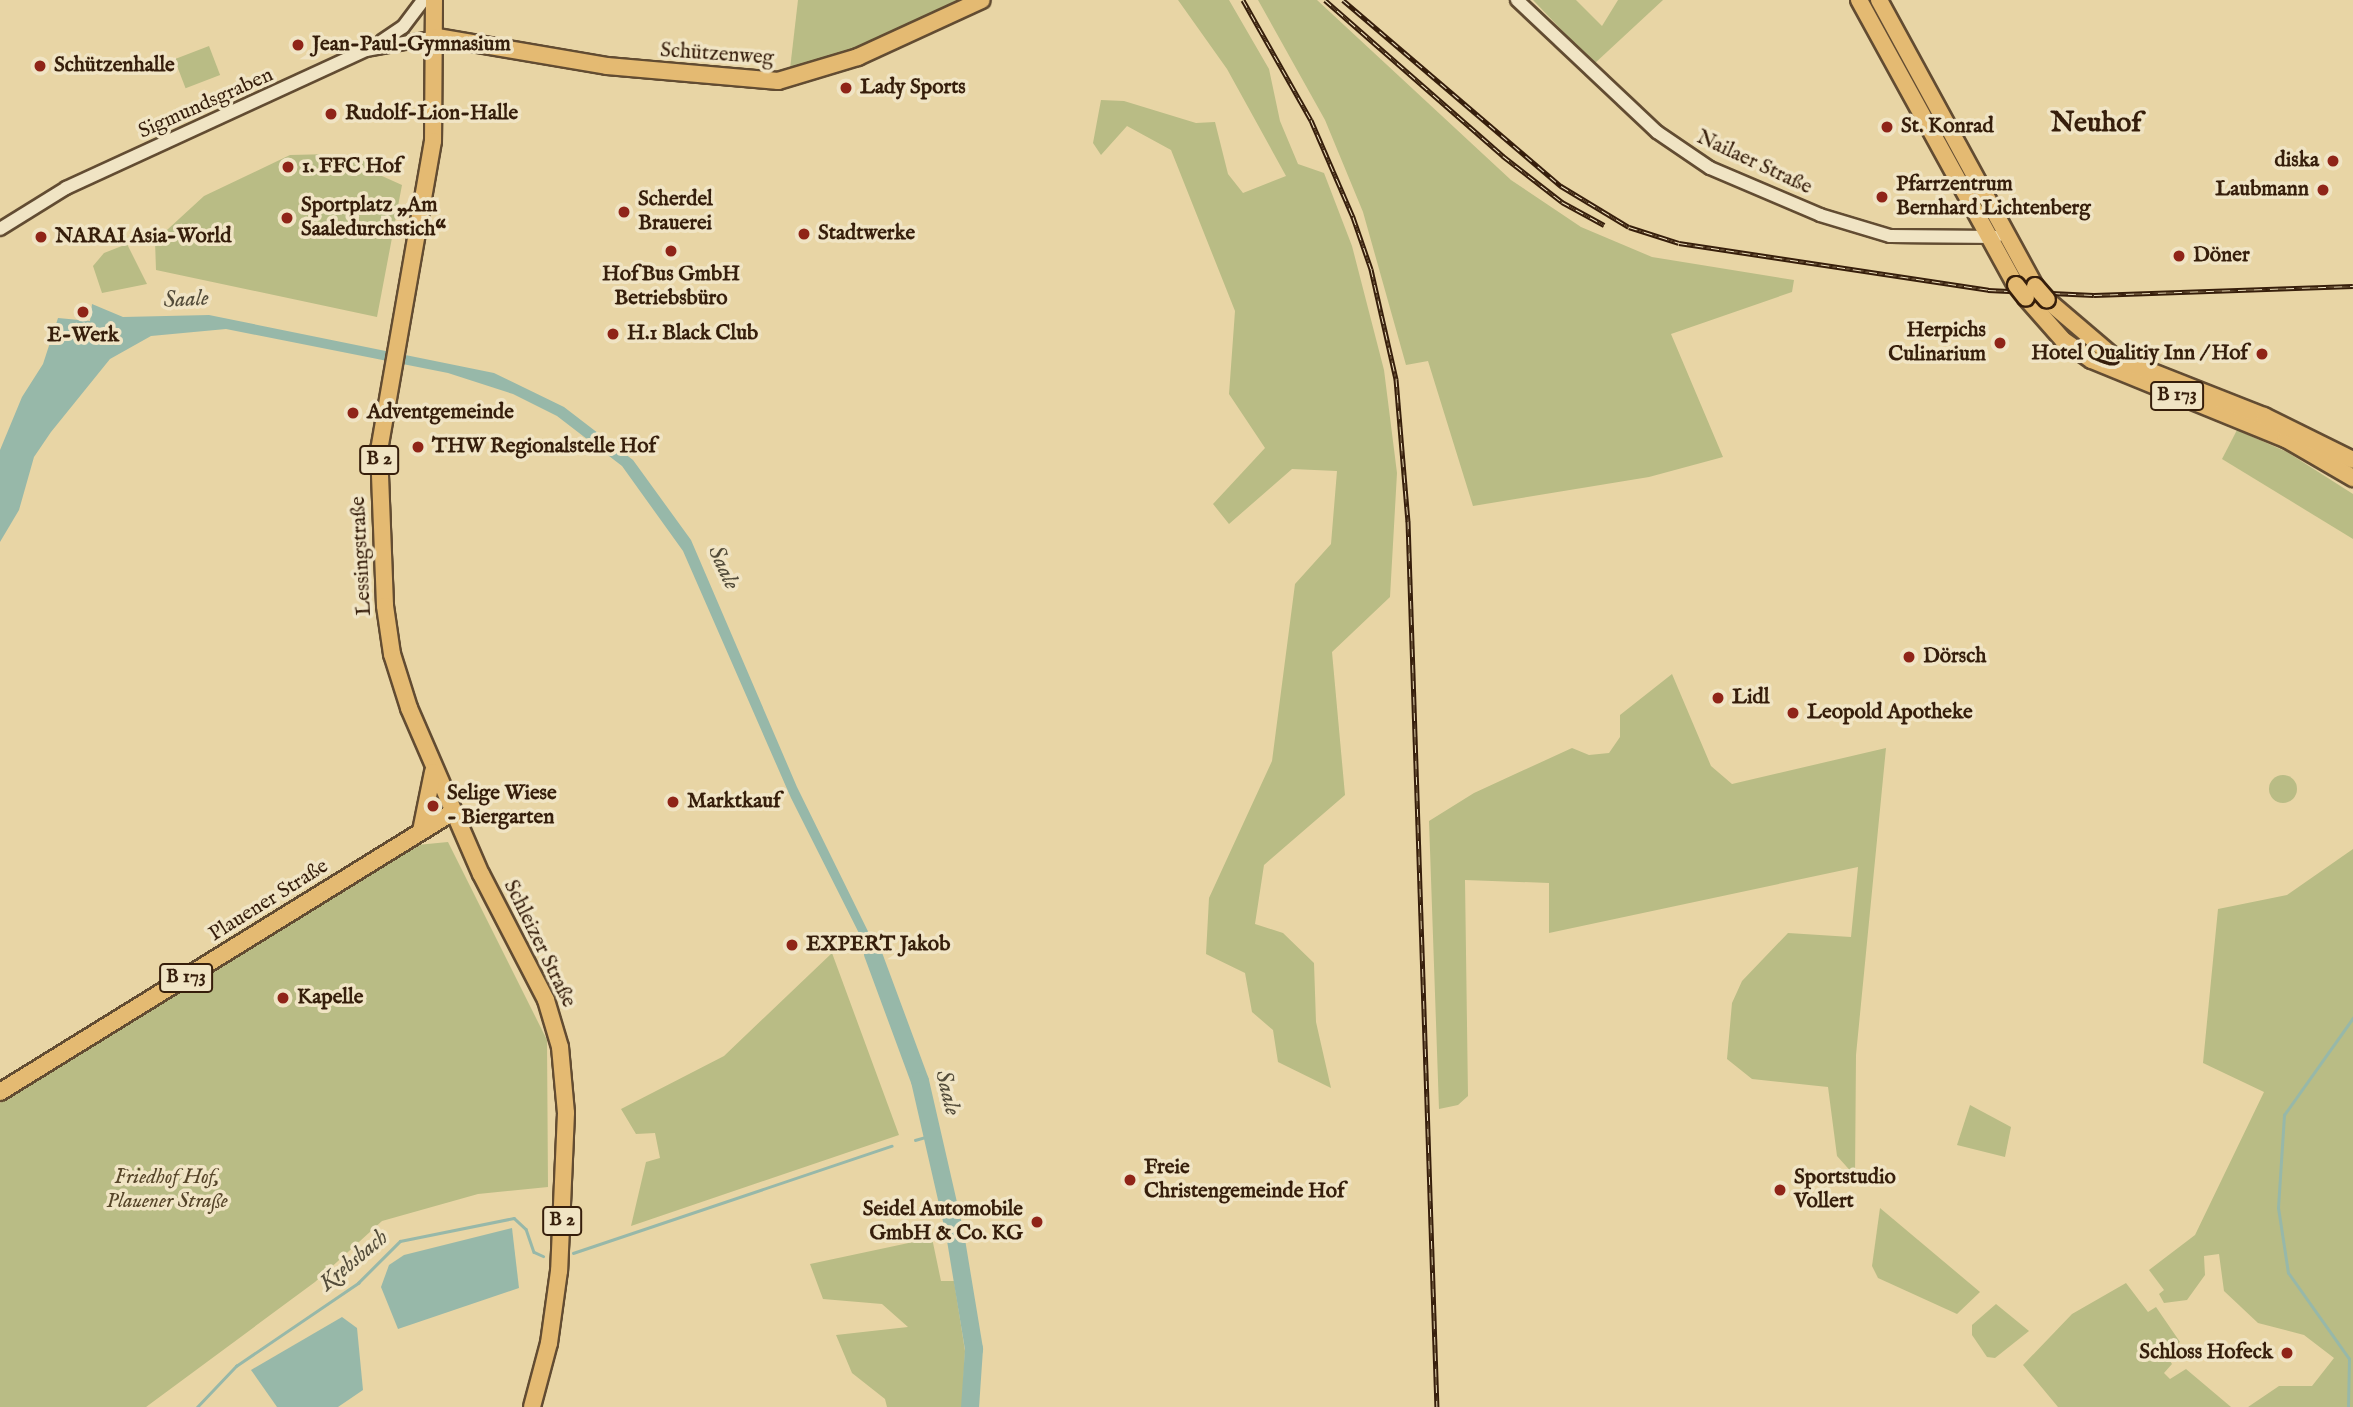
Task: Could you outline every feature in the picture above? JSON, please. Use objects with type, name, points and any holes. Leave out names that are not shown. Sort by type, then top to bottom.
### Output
[{"type":"main road","name":"B 2","points":[[434,0],[437,37]]},
{"type":"main road","name":"Schützenweg","points":[[437,37],[607,66],[778,81],[858,57],[982,0]]},
{"type":"main road","name":"B 173","points":[[1859,0],[1998,235]]},
{"type":"main road","name":"B 173","points":[[1879,0],[2026,290],[2063,340],[2092,360],[2286,439],[2353,478]]},
{"type":"main road","name":"Lessingstraße","points":[[389,640],[379,476],[387,385],[433,141],[437,37]]},
{"type":"main road","name":"B 173","points":[[2026,290],[2047,300],[2115,357],[2282,424],[2353,460]]},
{"type":"main road","name":"Schleizer Straße","points":[[389,640],[434,767],[453,812],[546,1000],[562,1060],[559,1271],[550,1343],[532,1407]]},
{"type":"main road","points":[[421,831],[434,767]]},
{"type":"main road","name":"Plauener Straße","points":[[0,1092],[453,812]]},
{"type":"street","points":[[366,50],[403,27],[423,0]]},
{"type":"street","name":"Nailaer Straße","points":[[1517,0],[1657,132],[1710,168],[1820,215],[1890,236],[1998,235]]},
{"type":"street","name":"Sigmundsgraben","points":[[0,229],[66,188],[366,50],[437,37]]},
{"type":"green space","points":[[798,0],[964,0],[822,64],[790,69]]},
{"type":"green space","points":[[1178,0],[1229,0],[1269,69],[1280,121],[1298,164],[1324,173],[1352,246],[1384,370],[1397,473],[1390,597],[1332,652],[1345,795],[1264,865],[1255,924],[1283,933],[1314,963],[1316,1022],[1331,1088],[1278,1062],[1273,1030],[1252,1012],[1245,973],[1206,954],[1209,898],[1272,761],[1295,584],[1331,544],[1337,471],[1292,469],[1229,524],[1213,504],[1265,448],[1229,394],[1235,311],[1171,150],[1127,126],[1101,155],[1093,143],[1101,100],[1124,101],[1196,123],[1215,122],[1228,174],[1243,193],[1286,176],[1227,69]]},
{"type":"green space","points":[[1258,0],[1317,0],[1511,180],[1581,227],[1652,257],[1794,280],[1792,292],[1671,334],[1723,457],[1649,477],[1473,506],[1428,361],[1406,365],[1363,212],[1325,120]]},
{"type":"green space","points":[[1533,0],[1576,0],[1602,26],[1618,0],[1663,0],[1594,64]]},
{"type":"green space","points":[[209,46],[220,75],[186,88],[174,59]]},
{"type":"green space","name":"Sportplatz „Am Saaledurchstich“","points":[[332,154],[366,159],[373,172],[402,185],[377,317],[156,270],[155,241],[204,196],[290,155]]},
{"type":"green space","points":[[127,244],[147,284],[102,293],[93,266],[104,253]]},
{"type":"green space","points":[[2237,430],[2287,452],[2353,494],[2353,539],[2222,459]]},
{"type":"green space","points":[[1672,674],[1711,766],[1732,784],[1886,748],[1856,1055],[1855,1176],[1837,1156],[1828,1087],[1752,1079],[1727,1059],[1732,1003],[1742,981],[1788,933],[1851,937],[1858,867],[1549,933],[1549,883],[1465,880],[1468,1096],[1458,1105],[1439,1109],[1429,821],[1474,793],[1572,748],[1589,755],[1609,753],[1620,737],[1620,715]]},
{"type":"green space","points":[[2283,775],[2293,779],[2297,789],[2293,799],[2283,803],[2273,799],[2269,789],[2273,779]]},
{"type":"green space","name":"Friedhof Hof, Plauener Straße","points":[[448,842],[547,1040],[548,1187],[478,1194],[382,1221],[315,1282],[146,1407],[0,1407],[0,1103],[417,845]]},
{"type":"green space","points":[[2353,849],[2353,1407],[2248,1407],[2279,1386],[2312,1386],[2334,1358],[2304,1335],[2258,1323],[2224,1291],[2219,1254],[2204,1256],[2205,1275],[2187,1300],[2164,1303],[2159,1294],[2164,1290],[2149,1270],[2195,1235],[2264,1092],[2203,1063],[2218,909],[2287,895]]},
{"type":"green space","points":[[832,953],[899,1135],[631,1226],[646,1162],[660,1158],[655,1133],[636,1134],[621,1109],[724,1056]]},
{"type":"green space","points":[[1970,1105],[2011,1127],[2005,1157],[1957,1145]]},
{"type":"green space","points":[[1880,1208],[1980,1292],[1957,1314],[1878,1278],[1872,1266]]},
{"type":"green space","points":[[932,1238],[941,1281],[954,1281],[965,1351],[962,1407],[887,1407],[885,1399],[852,1373],[836,1335],[908,1327],[882,1304],[823,1299],[810,1264]]},
{"type":"green space","points":[[2126,1283],[2148,1312],[2156,1307],[2180,1342],[2165,1353],[2172,1364],[2164,1373],[2170,1379],[2186,1369],[2231,1407],[2058,1407],[2023,1365],[2072,1314]]},
{"type":"green space","points":[[1996,1304],[2029,1331],[1995,1358],[1987,1357],[1972,1335],[1972,1325]]},
{"type":"shaded area","points":[[92,304],[123,317],[209,315],[494,373],[564,407],[633,460],[691,540],[797,787],[888,972],[880,975],[791,798],[683,551],[622,466],[557,416],[513,394],[448,373],[226,329],[151,336],[110,359],[51,432],[34,457],[19,510],[0,542],[0,450],[22,397],[43,364],[58,318],[90,321]]},
{"type":"shaded area","points":[[512,1228],[519,1288],[398,1329],[381,1287],[389,1265],[404,1255]]},
{"type":"shaded area","points":[[342,1317],[357,1328],[363,1390],[338,1407],[277,1407],[251,1370]]},
{"type":"waterway","name":"Saale","points":[[873,954],[920,1081],[955,1234],[974,1349],[970,1407]]},
{"type":"waterway","points":[[2348,1407],[2349,1359],[2288,1273],[2278,1208],[2284,1115],[2353,1018]]},
{"type":"waterway","name":"Krebsbach","points":[[915,1140],[933,1135]]},
{"type":"waterway","name":"Krebsbach","points":[[573,1253],[891,1146]]},
{"type":"waterway","name":"Krebsbach","points":[[197,1407],[236,1366],[358,1283],[400,1241],[514,1218],[526,1229],[534,1252],[543,1256]]},
{"type":"railway","points":[[1243,0],[1311,120],[1353,217],[1371,269],[1396,379],[1408,521],[1437,1407]]},
{"type":"railway","points":[[1325,0],[1503,156],[1562,202],[1604,225]]},
{"type":"railway","points":[[1343,0],[1561,186],[1629,227],[1679,243],[1988,290],[2094,295],[2353,286]]},
{"type":"place","name":"Jean-Paul-Gymnasium","points":[[298,45]]},
{"type":"place","name":"Schützenhalle","points":[[40,66]]},
{"type":"place","name":"Lady Sports","points":[[846,88]]},
{"type":"place","name":"Rudolf-Lion-Halle","points":[[331,114]]},
{"type":"place","name":"St. Konrad","points":[[1887,127]]},
{"type":"place","name":"diska","points":[[2333,161]]},
{"type":"place","name":"1. FFC Hof","points":[[288,167]]},
{"type":"place","name":"Laubmann","points":[[2323,190]]},
{"type":"place","name":"Pfarrzentrum Bernhard Lichtenberg","points":[[1882,197]]},
{"type":"place","name":"Scherdel Brauerei","points":[[624,212]]},
{"type":"place","name":"Sportplatz „Am Saaledurchstich“","points":[[287,218]]},
{"type":"place","name":"Stadtwerke","points":[[804,234]]},
{"type":"place","name":"NARAI Asia-World","points":[[41,237]]},
{"type":"place","name":"HofBus GmbH Betriebsbüro","points":[[671,251]]},
{"type":"place","name":"Döner","points":[[2179,256]]},
{"type":"place","name":"E-Werk","points":[[83,312]]},
{"type":"place","name":"H.1 Black Club","points":[[613,334]]},
{"type":"place","name":"Herpichs Culinarium","points":[[2000,343]]},
{"type":"place","name":"Hotel Qualitiy Inn / Hof","points":[[2262,354]]},
{"type":"place","name":"Adventgemeinde","points":[[353,413]]},
{"type":"place","name":"THW Regionalstelle Hof","points":[[418,447]]},
{"type":"place","name":"Dörsch","points":[[1909,657]]},
{"type":"place","name":"Lidl","points":[[1718,698]]},
{"type":"place","name":"Leopold Apotheke","points":[[1793,713]]},
{"type":"place","name":"Marktkauf","points":[[673,802]]},
{"type":"place","name":"Selige Wiese - Biergarten","points":[[433,806]]},
{"type":"place","name":"EXPERT Jakob","points":[[792,945]]},
{"type":"place","name":"Kapelle","points":[[283,998]]},
{"type":"place","name":"Freie Christengemeinde Hof","points":[[1130,1180]]},
{"type":"place","name":"Sportstudio Vollert","points":[[1780,1190]]},
{"type":"place","name":"Seidel Automobile GmbH & Co. KG","points":[[1037,1222]]},
{"type":"place","name":"Schloss Hofeck","points":[[2287,1353]]},
{"type":"district","name":"Neuhof","points":[[2096,124]]}]
